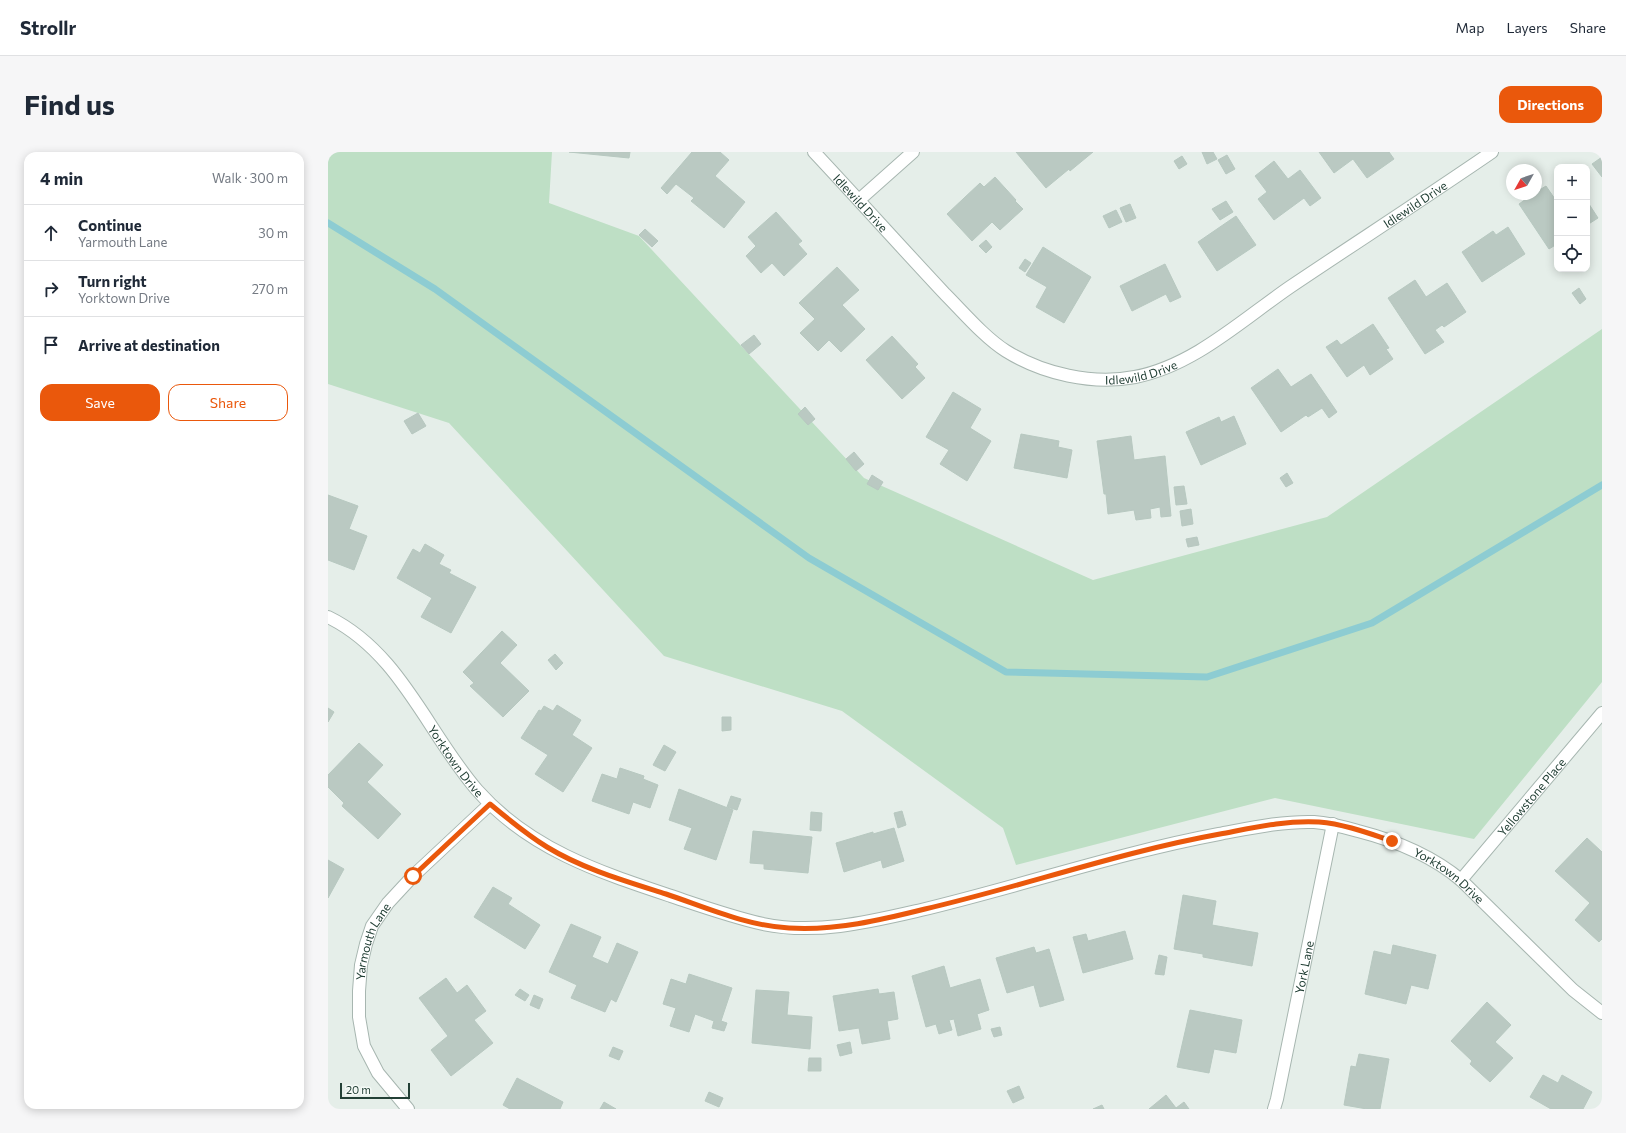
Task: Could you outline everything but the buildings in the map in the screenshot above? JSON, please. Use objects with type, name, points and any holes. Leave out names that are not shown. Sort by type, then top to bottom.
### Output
[{"type":"street","name":"Idlewild Drive","points":[[814,152],[941,289],[981,329],[1004,349],[1028,363],[1054,372],[1079,377],[1109,380],[1135,377],[1156,371],[1183,360],[1208,345],[1492,152]]},
{"type":"street","points":[[859,200],[913,152]]},
{"type":"street","name":"Yorktown Drive","points":[[328,617],[358,635],[381,656],[402,681],[464,773],[490,804],[524,831],[542,843],[580,864],[740,919],[786,928],[807,929],[873,922],[967,899],[1099,861],[1175,842],[1280,824],[1304,822],[1333,824],[1386,839],[1413,849],[1446,867],[1572,990],[1602,1013]]},
{"type":"street","name":"Yellowstone Place","points":[[1461,880],[1602,714]]},
{"type":"street","name":"Yarmouth Lane","points":[[408,1109],[378,1073],[364,1046],[359,1017],[359,991],[361,965],[366,944],[372,926],[388,903],[413,876],[490,804]]},
{"type":"street","name":"York Lane","points":[[1274,1109],[1333,824]]},
{"type":"green space","points":[[328,152],[552,152],[549,203],[639,236],[864,478],[1093,580],[1327,517],[1602,329],[1602,682],[1474,839],[1275,798],[1016,865],[1003,828],[842,711],[664,656],[449,423],[328,384]]},
{"type":"waterway","points":[[328,223],[435,289],[809,558],[1006,672],[1207,677],[1372,623],[1602,485]]},
{"type":"route","points":[[413,876],[490,804],[524,831],[548,847],[580,864],[740,919],[786,928],[807,929],[873,922],[967,899],[1099,861],[1175,842],[1267,825],[1318,822],[1333,824],[1392,841]]}]
